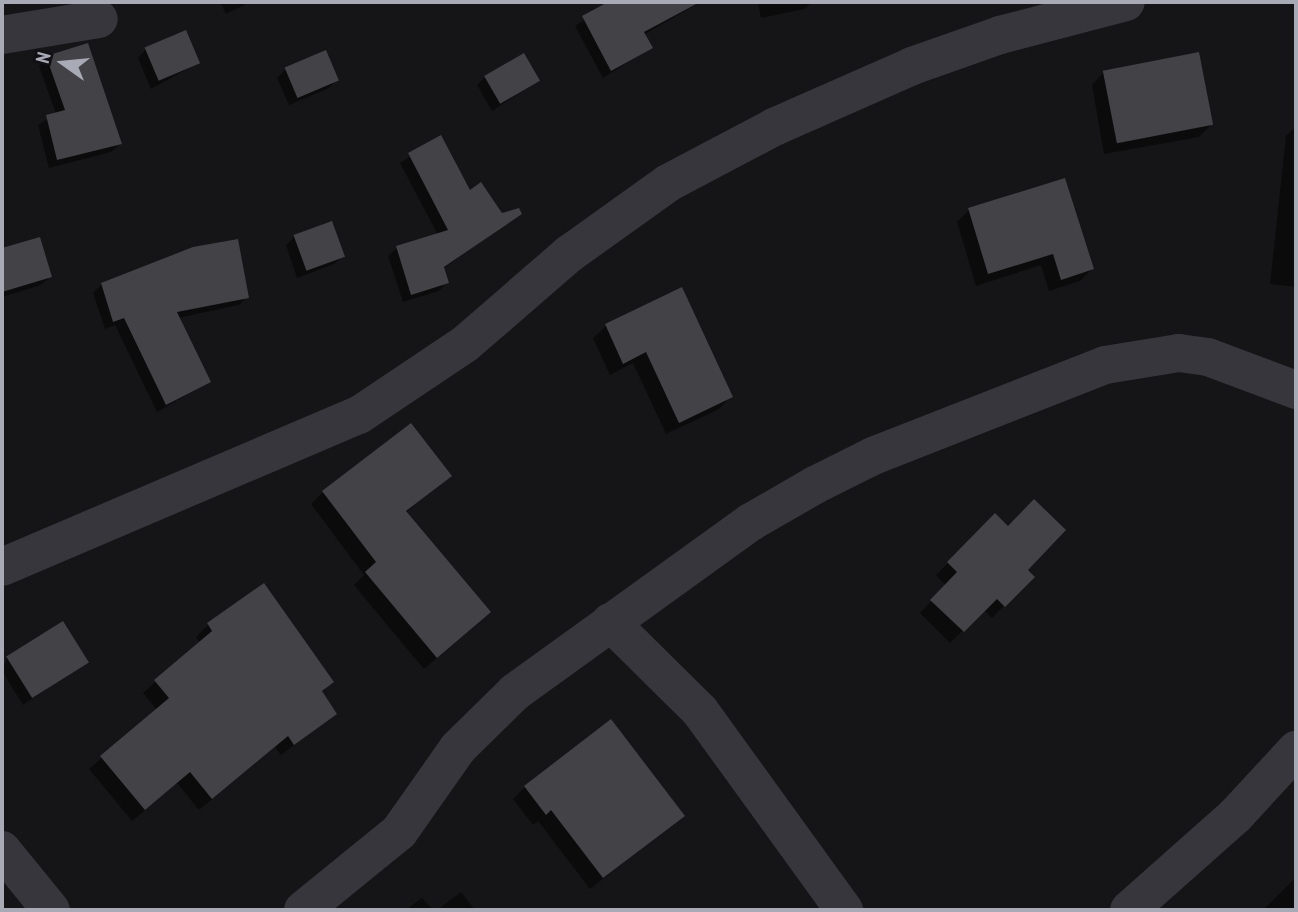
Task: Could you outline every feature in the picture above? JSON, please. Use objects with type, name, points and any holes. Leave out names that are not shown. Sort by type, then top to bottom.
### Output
[{"type":"street","points":[[2,567],[359,415],[465,344],[569,254],[658,191],[774,127],[912,66],[1000,35],[1126,2]]},
{"type":"street","points":[[2,35],[99,19]]},
{"type":"street","points":[[303,910],[398,832],[458,748],[487,718],[610,622],[751,522],[816,485],[873,456],[1105,365],[1179,354],[1208,357],[1296,390]]},
{"type":"street","points":[[610,622],[700,711],[844,910]]},
{"type":"street","points":[[1129,910],[1234,816],[1296,750]]},
{"type":"street","points":[[2,850],[38,906]]},
{"type":"building","points":[[608,2],[700,2],[644,32],[653,48],[611,71],[582,16]]},
{"type":"building","points":[[186,30],[200,63],[159,81],[145,48]]},
{"type":"building","points":[[88,43],[122,144],[57,160],[46,115],[65,110],[46,56]]},
{"type":"building","points":[[326,50],[339,80],[297,98],[285,68]]},
{"type":"building","points":[[1199,52],[1213,125],[1117,143],[1103,71]]},
{"type":"building","points":[[524,53],[540,81],[500,104],[484,76]]},
{"type":"building","points":[[441,135],[470,190],[481,182],[502,213],[519,208],[522,214],[444,267],[449,283],[411,295],[396,246],[448,230],[408,153]]},
{"type":"building","points":[[1065,178],[1094,269],[1061,280],[1053,254],[988,274],[968,208]]},
{"type":"building","points":[[332,221],[345,257],[306,271],[293,235]]},
{"type":"building","points":[[40,237],[52,277],[2,292],[2,248]]},
{"type":"building","points":[[238,239],[249,298],[177,312],[211,382],[166,405],[124,318],[113,322],[101,283],[193,247]]},
{"type":"building","points":[[682,287],[733,397],[679,423],[646,352],[623,364],[605,324]]},
{"type":"building","points":[[411,423],[452,476],[406,511],[491,612],[437,658],[365,572],[376,562],[322,491]]},
{"type":"building","points":[[1034,499],[1066,530],[1028,570],[1035,577],[1005,607],[997,599],[964,632],[930,600],[957,572],[947,562],[995,513],[1008,526]]},
{"type":"building","points":[[264,583],[334,682],[322,691],[337,714],[294,745],[288,736],[212,799],[190,772],[145,810],[100,756],[169,698],[154,680],[212,631],[207,623]]},
{"type":"building","points":[[63,621],[89,663],[32,698],[6,657]]},
{"type":"building","points":[[611,719],[685,816],[603,878],[551,810],[546,815],[524,786]]}]
